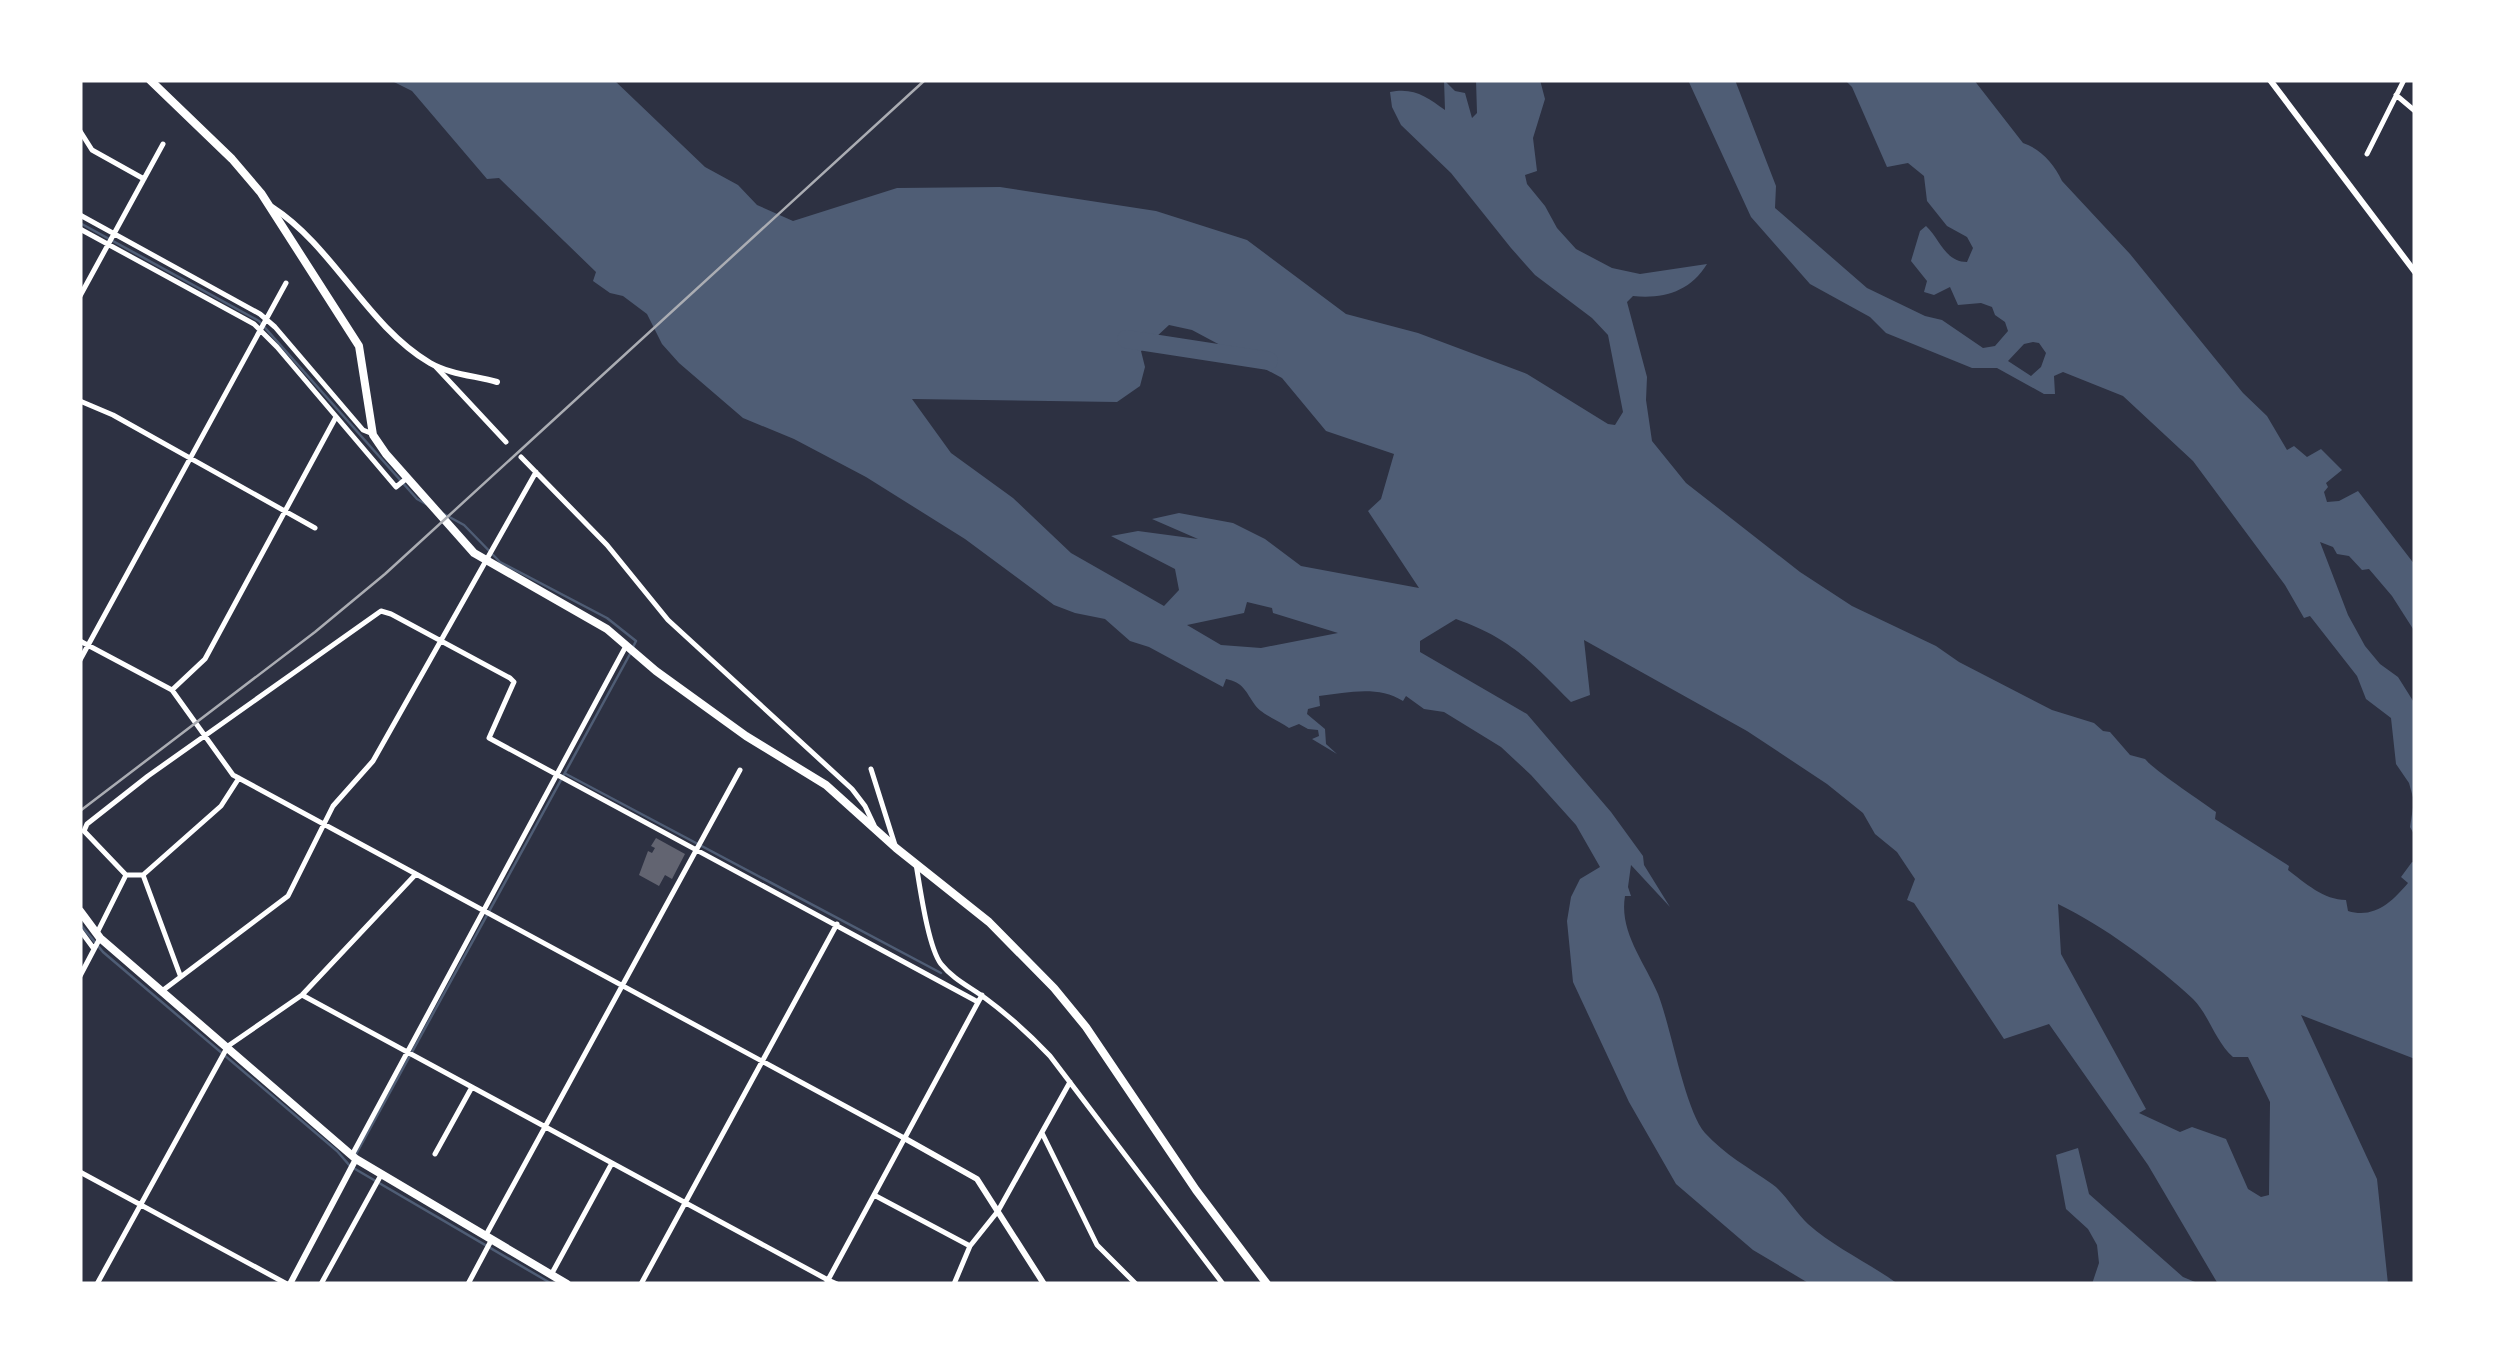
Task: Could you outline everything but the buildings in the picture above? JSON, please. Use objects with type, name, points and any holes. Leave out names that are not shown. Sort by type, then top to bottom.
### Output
[{"type":"main road","points":[[150,80],[232,159],[267,203],[359,346],[373,434],[406,478],[484,561],[607,629],[656,671],[746,736],[826,786],[989,922],[1086,1027],[1196,1190],[1267,1284]]},
{"type":"main road","points":[[80,911],[99,936],[354,1157],[567,1284]]},
{"type":"street","points":[[2270,80],[2415,272]]},
{"type":"street","points":[[2367,154],[2404,80]]},
{"type":"street","points":[[2396,95],[2415,111]]},
{"type":"street","points":[[80,131],[92,150],[144,179]]},
{"type":"street","points":[[80,296],[164,144]]},
{"type":"street","points":[[267,203],[297,223],[396,337],[435,366],[506,442]]},
{"type":"street","points":[[80,215],[265,318],[363,430],[373,434]]},
{"type":"street","points":[[80,229],[260,329],[396,487],[406,478]]},
{"type":"street","points":[[80,660],[286,283]]},
{"type":"street","points":[[435,366],[497,382]]},
{"type":"street","points":[[80,401],[315,528]]},
{"type":"street","points":[[172,690],[205,659],[336,416]]},
{"type":"street","points":[[521,457],[607,545],[668,620],[852,789],[866,806],[875,827]]},
{"type":"street","points":[[162,990],[288,896],[333,806],[373,761],[536,472]]},
{"type":"street","points":[[238,778],[221,806],[143,875],[126,875],[84,831],[87,824],[205,736],[381,611],[514,682],[489,738],[980,998]]},
{"type":"street","points":[[80,641],[172,690],[238,778],[976,1179],[1044,1284]]},
{"type":"street","points":[[80,1172],[288,1284],[407,1052],[626,646]]},
{"type":"street","points":[[871,769],[896,848]]},
{"type":"street","points":[[468,1284],[544,1127],[740,770]]},
{"type":"street","points":[[916,864],[938,961],[1026,1031],[1070,1082],[1223,1284]]},
{"type":"street","points":[[97,1284],[228,1046],[302,994],[416,874]]},
{"type":"street","points":[[80,976],[126,875]]},
{"type":"street","points":[[143,875],[180,977]]},
{"type":"street","points":[[641,1284],[837,924]]},
{"type":"street","points":[[80,930],[94,949]]},
{"type":"street","points":[[302,994],[827,1282],[837,1284]]},
{"type":"street","points":[[827,1282],[980,998]]},
{"type":"street","points":[[954,1284],[970,1246],[998,1212],[1070,1082]]},
{"type":"street","points":[[435,1154],[472,1087]]},
{"type":"street","points":[[1042,1133],[1097,1245],[1136,1284]]},
{"type":"street","points":[[552,1274],[612,1164]]},
{"type":"street","points":[[321,1284],[381,1175]]},
{"type":"street","points":[[874,1194],[970,1246]]},
{"type":"water","points":[[390,80],[614,80],[705,167],[738,185],[757,205],[793,221],[897,188],[1000,187],[1156,211],[1247,240],[1346,314],[1418,333],[1527,374],[1615,425],[1623,412],[1608,335],[1535,275],[1451,173],[1401,125],[1390,92],[1413,92],[1445,110],[1444,80],[1455,91],[1465,93],[1472,118],[1477,113],[1476,80],[1540,80],[1545,99],[1533,138],[1537,171],[1525,175],[1557,228],[1576,249],[1612,268],[1640,274],[1707,264],[1675,292],[1633,296],[1627,302],[1647,377],[1652,441],[1686,483],[1800,572],[1852,606],[1936,646],[2052,710],[2110,732],[2130,755],[2145,759],[2216,812],[2215,819],[2289,866],[2288,870],[2315,890],[2346,900],[2348,911],[2366,913],[2389,902],[2408,883],[2401,877],[2415,863],[2415,1059],[2301,1015],[2377,1179],[2388,1284],[2218,1284],[2148,1165],[2049,1024],[2004,1039],[1914,903],[1907,900],[1915,879],[1897,852],[1875,834],[1863,813],[1747,731],[1584,640],[1590,695],[1571,702],[1532,663],[1506,644],[1456,619],[1420,641],[1420,652],[1527,714],[1611,812],[1643,856],[1644,865],[1670,907],[1631,865],[1631,896],[1625,896],[1626,922],[1658,994],[1691,1106],[1705,1133],[1776,1188],[1818,1233],[1898,1284],[1810,1284],[1753,1250],[1676,1184],[1629,1102],[1573,982],[1567,921],[1571,897],[1580,879],[1600,867],[1576,825],[1501,747],[1444,712],[1424,709],[1406,696],[1403,701],[1383,693],[1362,691],[1319,696],[1320,706],[1308,709],[1307,714],[1325,729],[1326,744],[1337,754],[1312,739],[1319,736],[1318,730],[1299,724],[1289,728],[1261,711],[1236,682],[1226,679],[1223,687],[1149,647],[1130,641],[1105,619],[1054,605],[965,539],[866,477],[794,439],[743,418],[679,363],[662,344],[647,314],[593,281],[596,272],[499,178],[487,179],[412,91]],"holes":[[[1169,325],[1192,330],[1282,378],[1326,431],[1394,454],[1381,499],[1368,511],[1419,588],[1301,566],[1265,539],[1233,523],[1179,513],[1152,519],[1198,539],[1138,531],[1111,536],[1175,569],[1179,590],[1164,606],[1071,553],[1013,498],[951,453],[912,399],[1117,402],[1140,386],[1145,367],[1141,351]],[[1247,602],[1338,633],[1261,648],[1221,645],[1187,625],[1244,613]],[[2058,904],[2111,934],[2163,973],[2199,1005],[2233,1057],[2248,1057],[2270,1102],[2269,1195],[2261,1197],[2248,1189],[2226,1139],[2192,1127],[2180,1132],[2139,1113],[2146,1109],[2061,954]]]},
{"type":"water","points":[[1688,80],[1735,80],[1776,186],[1775,208],[1867,288],[1942,320],[1983,348],[1995,346],[2008,331],[1992,307],[1981,303],[1958,305],[1950,287],[1934,295],[1924,292],[1927,281],[1911,261],[1920,231],[1926,226],[1948,254],[1959,261],[1967,262],[1973,248],[1967,237],[1947,226],[1927,201],[1924,176],[1908,163],[1887,167],[1852,87],[1845,80],[1974,80],[2023,143],[2046,158],[2062,181],[2130,254],[2243,393],[2267,416],[2287,450],[2294,446],[2307,457],[2321,449],[2342,470],[2326,483],[2327,502],[2339,501],[2358,491],[2415,565],[2415,632],[2369,569],[2362,570],[2349,556],[2337,554],[2333,547],[2320,542],[2348,615],[2365,646],[2398,677],[2415,704],[2415,836],[2410,827],[2414,801],[2409,783],[2396,764],[2391,718],[2366,699],[2357,676],[2310,616],[2304,618],[2285,585],[2193,461],[2123,396],[2063,372],[2054,376],[2055,394],[2044,394],[1997,368],[1972,368],[1886,333],[1870,317],[1810,284],[1751,217]],"holes":[[[2039,343],[2046,353],[2041,367],[2031,376],[2008,361],[2024,344]]]},
{"type":"water","points":[[2078,1148],[2089,1194],[2183,1277],[2200,1284],[2092,1284],[2099,1263],[2097,1245],[2088,1229],[2066,1209],[2056,1155]]},
{"type":"waterway","points":[[80,223],[259,321],[417,499],[426,504]]},
{"type":"waterway","points":[[1126,339],[1269,361]]},
{"type":"waterway","points":[[442,513],[464,525],[500,562],[607,618],[636,641],[633,647]]},
{"type":"waterway","points":[[355,1156],[630,654]]},
{"type":"waterway","points":[[566,774],[941,973]]},
{"type":"waterway","points":[[80,924],[103,952],[350,1166],[552,1284]]},
{"type":"railway","points":[[80,811],[385,574],[925,80]]}]
